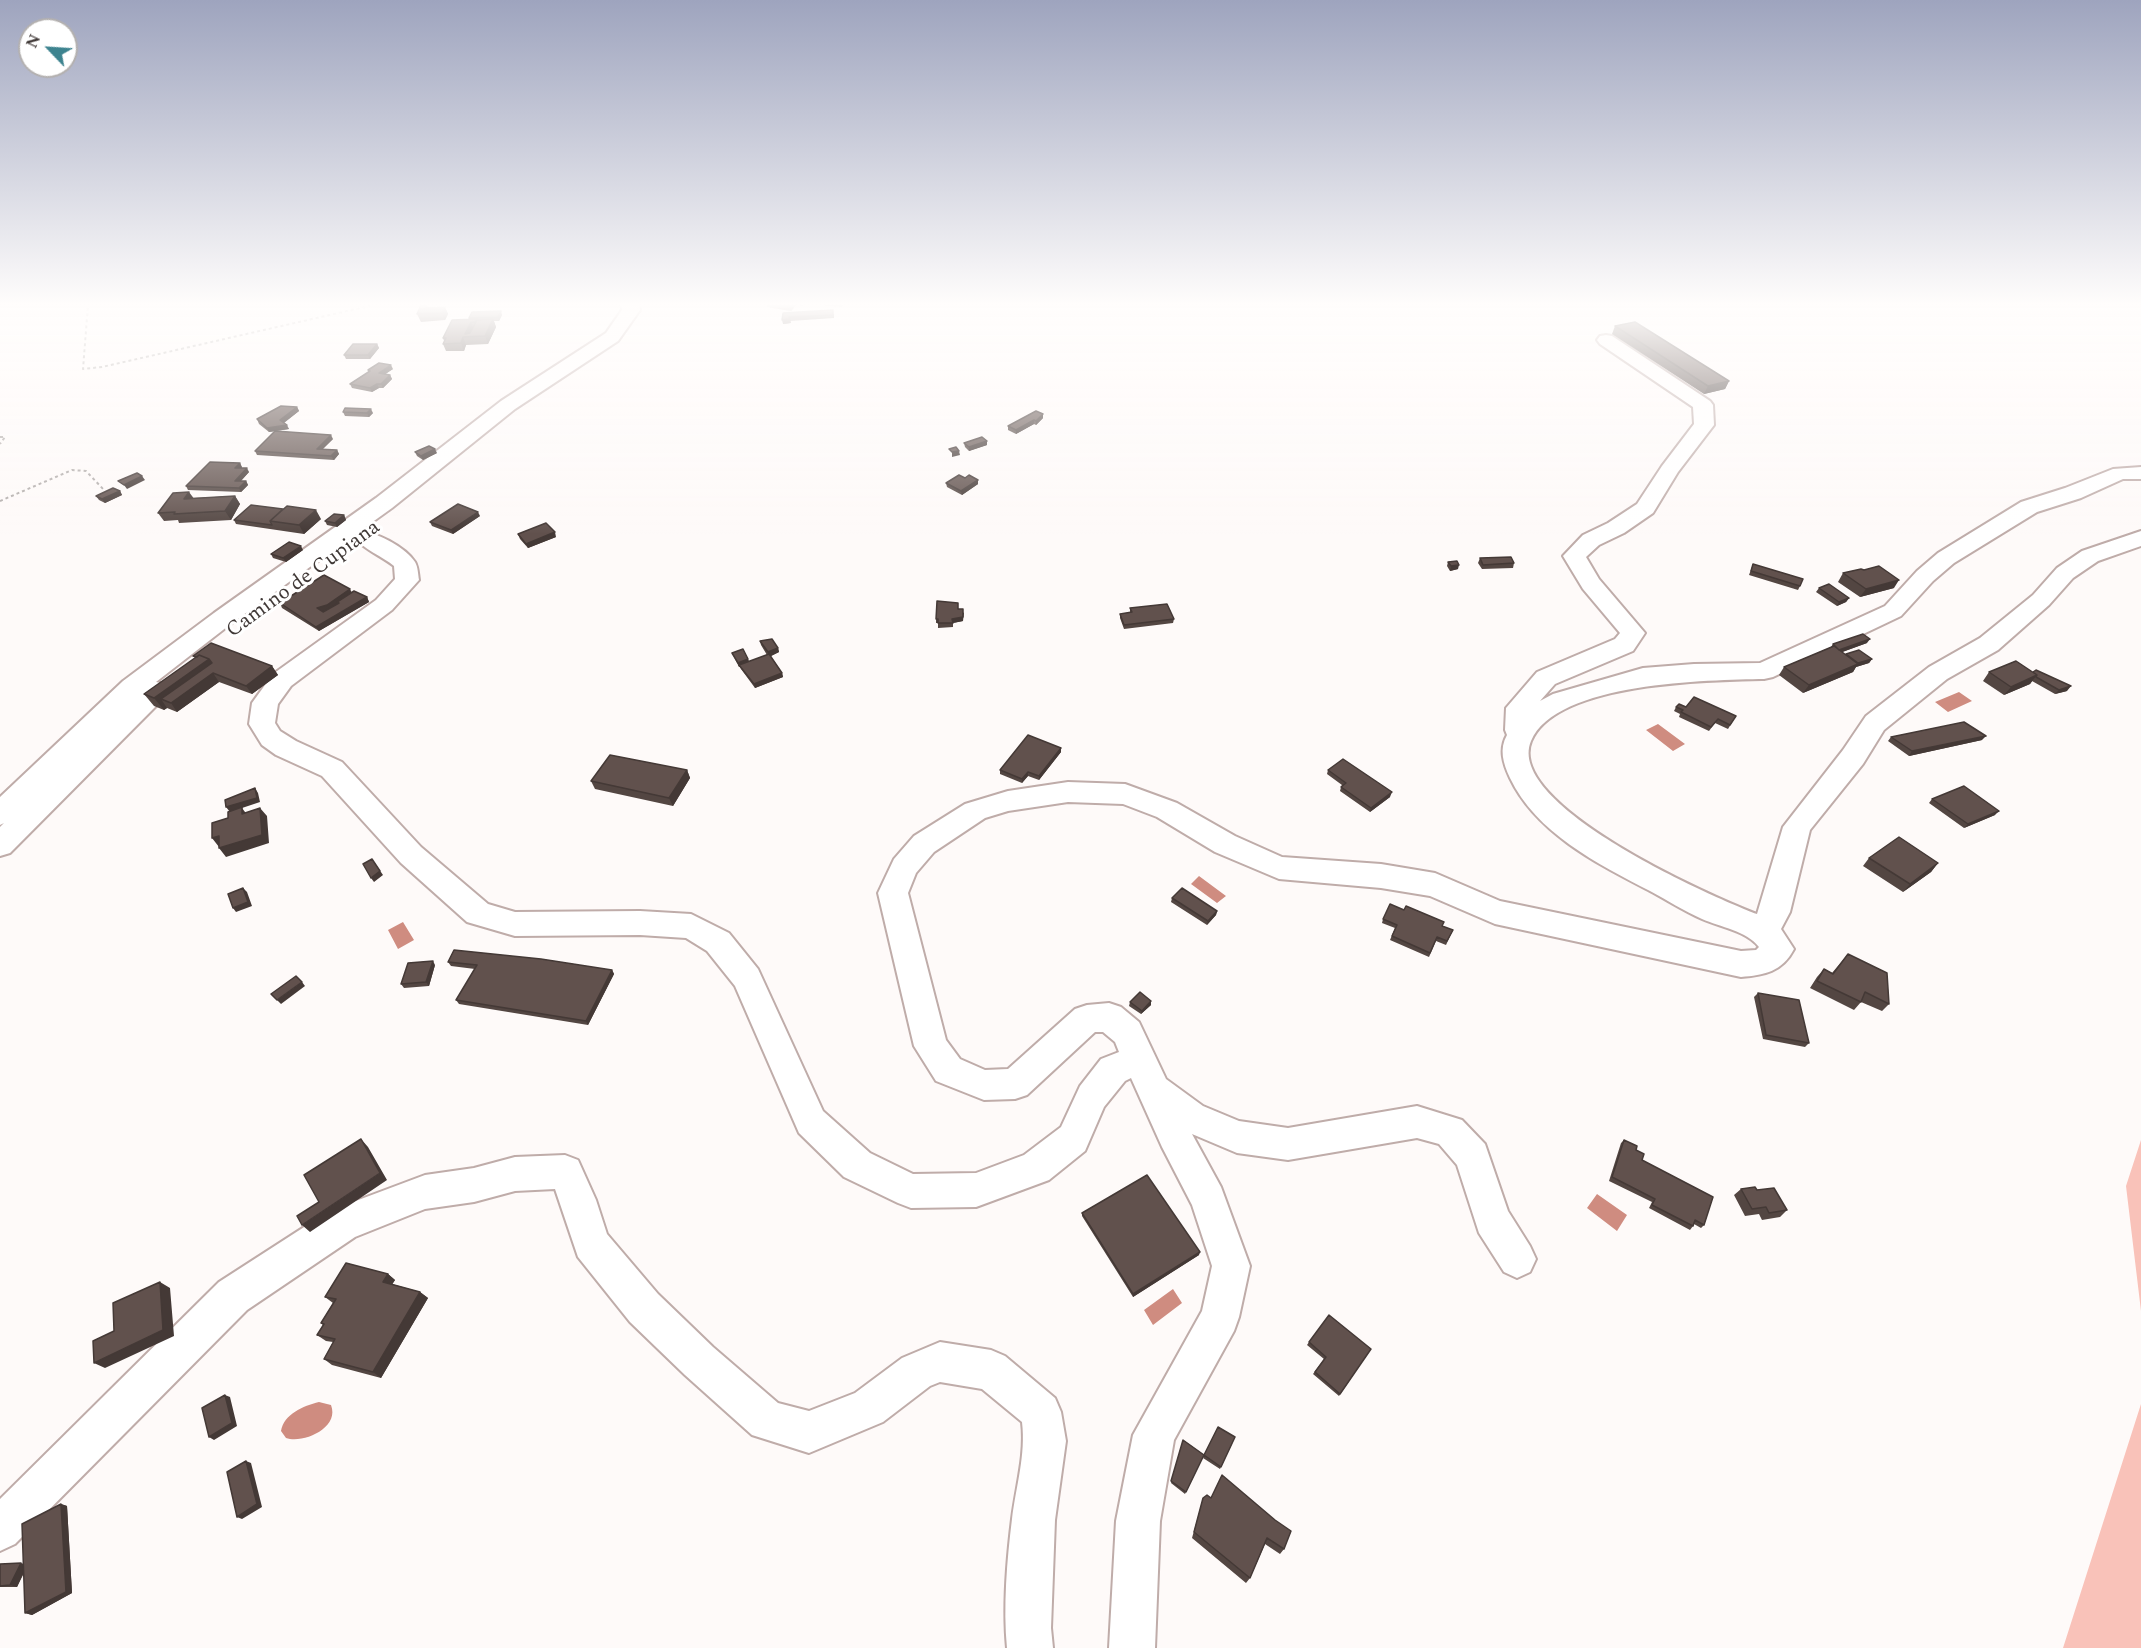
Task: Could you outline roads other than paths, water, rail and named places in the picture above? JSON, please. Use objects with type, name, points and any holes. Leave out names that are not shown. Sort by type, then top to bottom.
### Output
[{"type":"street","name":"Camino de Cupiana","points":[[0,814],[132,687],[223,618],[384,503],[508,405],[546,380]]},
{"type":"street","name":"Camino de Cupiana","points":[[0,845],[167,681],[366,538],[520,414],[574,380]]},
{"type":"street","points":[[1132,1648],[1138,1521],[1154,1435],[1220,1317],[1231,1266],[1208,1199],[1127,1032],[1109,1017],[1087,1019],[1015,1084],[984,1085],[948,1070],[931,1046],[892,893],[904,867],[924,843],[975,811],[1008,801],[1068,792],[1125,794],[1167,810],[1225,844],[1279,868],[1381,876],[1435,885],[1496,912],[1582,933],[1633,940],[1741,964],[1763,962],[1778,949],[1764,930],[1712,910],[1616,859],[1568,828],[1530,790],[1516,761],[1519,708],[1546,678],[1624,645],[1633,633],[1617,611],[1577,568],[1574,556],[1591,540],[1616,528],[1646,508],[1670,470],[1704,425],[1703,405],[1666,380]]},
{"type":"street","points":[[1517,741],[1535,716],[1562,700],[1598,688],[1643,677],[1694,672],[1764,671],[1893,611],[1925,576],[1946,558],[2029,507],[2073,493],[2120,473],[2141,473]]},
{"type":"street","points":[[366,538],[388,550],[405,564],[407,580],[384,605],[282,680],[264,703],[262,724],[271,738],[286,748],[332,769],[411,855],[478,913],[515,924],[640,923],[691,926],[718,942],[747,978],[811,1122],[857,1165],[911,1191],[976,1190],[1036,1168],[1074,1139],[1092,1097],[1113,1070],[1146,1074],[1191,1117],[1247,1139],[1288,1144],[1417,1122],[1450,1131],[1472,1156],[1492,1220],[1517,1259]]},
{"type":"street","points":[[1764,930],[1775,912],[1797,827],[1853,757],[1875,723],[1938,673],[1989,644],[2041,600],[2065,573],[2090,556],[2141,538]]},
{"type":"street","points":[[0,1529],[233,1296],[342,1224],[425,1192],[474,1185],[515,1174],[565,1172],[578,1200],[591,1244],[644,1308],[699,1361],[767,1420],[809,1432],[869,1408],[916,1372],[940,1362],[991,1371],[1041,1412],[1045,1441],[1033,1520],[1028,1628],[1030,1648]]}]
